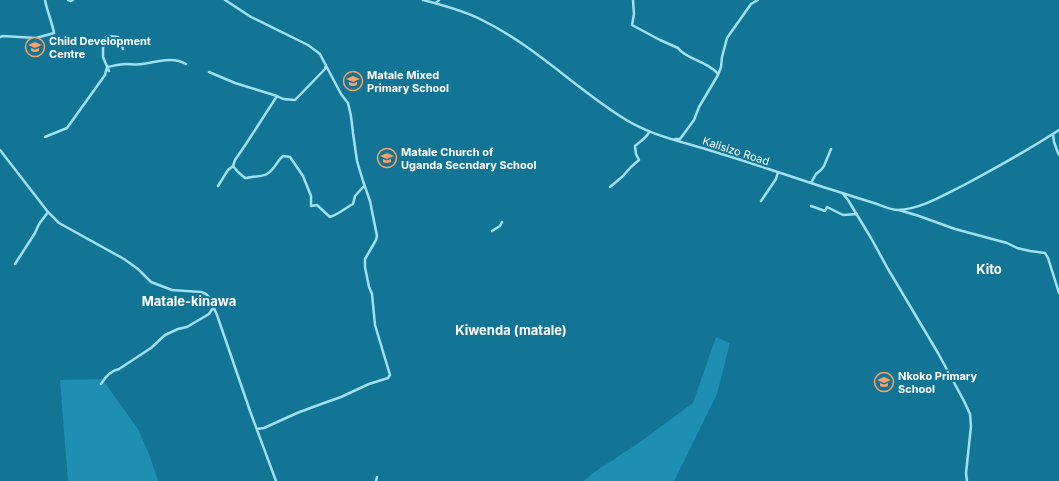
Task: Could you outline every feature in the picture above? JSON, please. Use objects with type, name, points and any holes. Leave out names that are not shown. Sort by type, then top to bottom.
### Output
[{"type":"street","points":[[0,37],[36,38],[54,33],[45,0]]},
{"type":"street","points":[[68,0],[73,0]]},
{"type":"street","points":[[226,0],[251,17],[308,45],[320,54],[341,94],[348,103],[357,160],[362,181],[370,201],[377,236],[365,259],[364,267],[372,294],[375,325],[390,377],[369,384],[341,398],[324,403],[264,428],[257,429]]},
{"type":"street","name":"Kalisizo Road","points":[[423,0],[472,15],[507,34],[618,115],[649,132],[897,210],[909,208],[938,198],[984,174],[1059,130]]},
{"type":"street","points":[[436,3],[439,0]]},
{"type":"street","points":[[633,0],[634,14],[632,25],[678,48],[679,51],[687,56],[710,67],[718,75]]},
{"type":"street","points":[[673,140],[680,139],[694,120],[699,107],[722,67],[722,57],[727,38],[751,4],[758,0]]},
{"type":"street","points":[[109,71],[102,51],[106,37],[118,36],[121,40],[121,45],[123,48]]},
{"type":"street","points":[[107,67],[173,60],[186,64]]},
{"type":"street","points":[[209,72],[235,83],[283,99],[295,100],[325,69],[326,65]]},
{"type":"street","points":[[45,137],[67,128],[105,75],[107,67]]},
{"type":"street","points":[[218,186],[228,170],[233,166],[235,160],[277,96]]},
{"type":"street","points":[[610,187],[639,160],[636,154],[635,146],[645,138],[649,132]]},
{"type":"street","points":[[1053,133],[1054,142],[1059,155]]},
{"type":"street","points":[[811,183],[816,174],[824,166],[831,149]]},
{"type":"street","points":[[0,150],[48,212],[59,223],[130,263],[152,282],[172,290],[201,292],[206,294],[213,303],[276,481]]},
{"type":"street","points":[[233,166],[245,178],[247,178],[267,174],[277,165],[279,159],[283,156],[290,157],[303,176],[311,196],[312,206],[317,205],[330,217],[339,214],[353,204],[355,196],[364,185]]},
{"type":"street","points":[[761,202],[776,179],[778,172]]},
{"type":"street","points":[[842,193],[857,214],[938,353],[970,414],[971,426],[966,473],[967,481]]},
{"type":"street","points":[[848,200],[849,195]]},
{"type":"street","points":[[811,206],[825,211],[827,207],[843,215],[857,214]]},
{"type":"street","points":[[897,210],[920,216],[955,229],[1007,243],[1018,248],[1045,253],[1059,293]]},
{"type":"street","points":[[15,264],[48,212]]},
{"type":"street","points":[[492,231],[500,226],[502,222]]},
{"type":"street","points":[[101,384],[113,370],[119,369],[152,348],[165,335],[187,327],[209,314],[213,303]]},
{"type":"street","points":[[376,481],[377,477]]},
{"type":"shaded area","points":[[716,337],[730,343],[717,394],[674,481],[584,481],[593,473],[643,440],[693,403]]},
{"type":"shaded area","points":[[102,379],[138,429],[149,454],[158,481],[68,481],[60,380]]},
{"type":"place","name":"Child Development Centre","points":[[35,47]]},
{"type":"place","name":"Matale Mixed Primary School","points":[[353,81]]},
{"type":"place","name":"Matale Church of Uganda Secndary School","points":[[387,158]]},
{"type":"place","name":"Nkoko Primary School","points":[[884,382]]},
{"type":"district","name":"Kito","points":[[989,269]]},
{"type":"district","name":"Matale-kinawa","points":[[189,301]]},
{"type":"district","name":"Kiwenda (matale)","points":[[511,330]]}]
